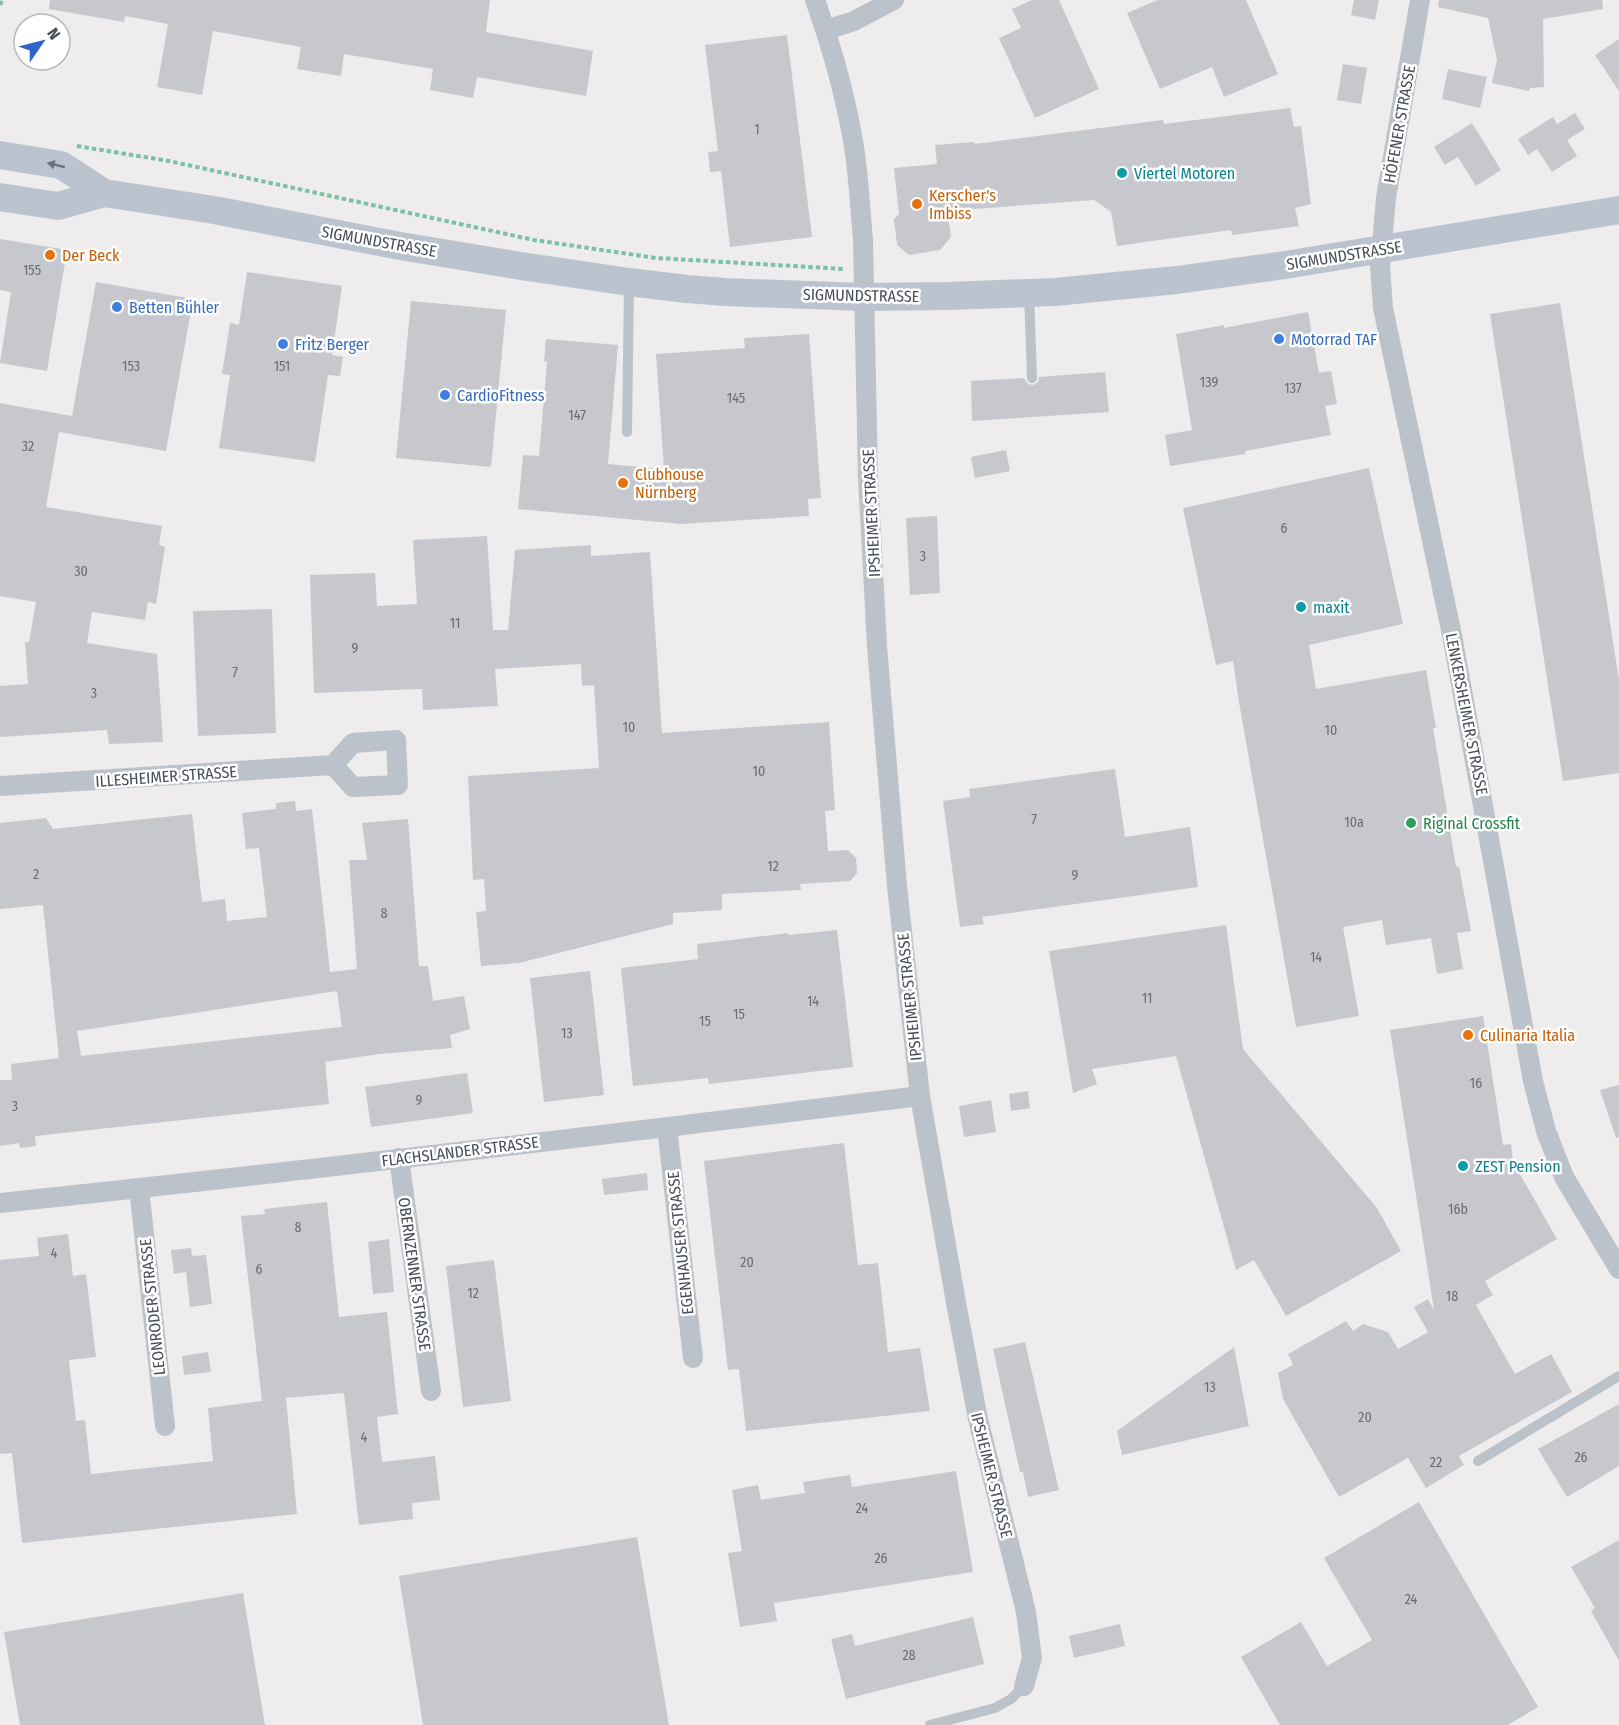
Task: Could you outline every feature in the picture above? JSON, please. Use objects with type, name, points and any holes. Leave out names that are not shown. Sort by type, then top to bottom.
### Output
[{"type":"main road","name":"SIGMUNDSTRASSE","points":[[0,155],[61,165],[104,193],[214,210],[400,246],[629,282],[725,291],[864,283],[948,296],[1083,290],[1264,268],[1619,210]]},
{"type":"main road","name":"SIGMUNDSTRASSE","points":[[0,197],[58,206],[104,193]]},
{"type":"street","name":"IPSHEIMER STRASSE","points":[[815,0],[826,30],[845,101],[854,149],[860,209],[868,477],[877,646],[897,886],[920,1096],[976,1408],[1026,1612],[1032,1658],[1024,1686]]},
{"type":"street","points":[[826,30],[854,21],[894,0]]},
{"type":"street","name":"HÖFENER STRASSE","points":[[1381,249],[1386,198],[1420,0]]},
{"type":"street","name":"LENKERSHEIMER STRASSE","points":[[1381,249],[1383,308],[1452,635],[1533,1081],[1546,1131],[1564,1177],[1619,1269]]},
{"type":"street","name":"ILLESHEIMER STRASSE","points":[[0,786],[333,765]]},
{"type":"street","name":"FLACHSLANDER STRASSE","points":[[0,1203],[920,1096]]},
{"type":"street","name":"EGENHAUSER STRASSE","points":[[667,1127],[693,1358]]},
{"type":"street","name":"OBERNZENNER STRASSE","points":[[399,1158],[431,1391]]},
{"type":"street","name":"LEONRODER STRASSE","points":[[139,1188],[165,1426]]},
{"type":"lane","points":[[627,432],[629,282]]},
{"type":"lane","points":[[1029,293],[1032,378]]},
{"type":"lane","points":[[1479,1461],[1619,1376]]},
{"type":"lane","points":[[930,1725],[995,1708],[1011,1699],[1024,1686]]},
{"type":"path","points":[[0,5],[2,0]]},
{"type":"path","points":[[68,145],[169,161],[545,242],[656,258],[826,269],[864,283]]},
{"type":"building","points":[[50,0],[490,0],[486,32],[593,51],[586,96],[477,77],[473,98],[430,90],[433,69],[344,54],[341,76],[297,69],[301,47],[213,31],[202,95],[157,87],[168,24],[125,16],[124,22],[49,9]]},
{"type":"building","points":[[1032,0],[1059,0],[1099,89],[1035,118],[999,38],[1021,28],[1012,9]]},
{"type":"building","points":[[1158,0],[1246,0],[1278,74],[1224,97],[1212,67],[1160,89],[1127,13]]},
{"type":"building","points":[[1354,0],[1379,0],[1375,20],[1351,15]]},
{"type":"building","points":[[1439,0],[1602,0],[1603,9],[1543,19],[1544,87],[1530,88],[1529,91],[1492,83],[1497,60],[1488,18],[1438,7]]},
{"type":"building","points":[[787,35],[812,237],[730,247],[721,171],[710,172],[708,152],[718,151],[705,45]]},
{"type":"building","points":[[1619,39],[1619,91],[1595,55]]},
{"type":"building","points":[[1343,64],[1367,68],[1361,104],[1337,100]]},
{"type":"building","points":[[1448,69],[1487,77],[1480,108],[1442,99]]},
{"type":"building","name":"Viertel Motoren","points":[[1290,108],[1294,127],[1301,126],[1311,204],[1295,208],[1299,226],[1232,235],[1231,230],[1117,246],[1111,212],[1094,200],[947,211],[951,237],[940,250],[909,255],[897,245],[894,219],[899,214],[894,168],[937,164],[935,145],[974,142],[975,144],[1163,120],[1164,124]]},
{"type":"building","points":[[1575,113],[1585,129],[1567,140],[1577,156],[1552,172],[1537,149],[1528,155],[1518,139],[1553,117],[1557,124]]},
{"type":"building","points":[[1472,123],[1501,170],[1476,186],[1458,157],[1445,165],[1434,147]]},
{"type":"building","points":[[0,239],[67,250],[47,371],[0,363],[11,292],[0,290]]},
{"type":"building","points":[[247,272],[342,286],[332,355],[343,357],[340,376],[328,375],[315,462],[219,448],[230,375],[222,374],[230,323],[239,325]]},
{"type":"building","points":[[96,282],[193,299],[166,451],[59,432],[46,507],[162,526],[159,545],[165,547],[156,604],[148,602],[145,620],[92,612],[87,643],[157,654],[163,742],[109,744],[107,730],[0,737],[0,686],[28,684],[25,642],[29,642],[36,602],[0,596],[0,403],[72,416]]},
{"type":"building","points":[[411,301],[506,310],[491,467],[396,458]]},
{"type":"building","points":[[1560,303],[1619,680],[1619,773],[1563,781],[1490,314]]},
{"type":"building","points":[[1308,312],[1319,373],[1331,371],[1337,404],[1325,406],[1331,435],[1245,451],[1245,454],[1170,466],[1165,435],[1192,430],[1176,334],[1224,325],[1224,328]]},
{"type":"building","points":[[809,334],[821,498],[808,499],[809,516],[681,524],[518,509],[523,455],[539,456],[547,362],[544,361],[546,339],[618,345],[608,464],[664,469],[656,354],[745,348],[744,338]]},
{"type":"building","points":[[1105,372],[1109,412],[972,421],[971,381],[1024,378],[1028,384],[1033,385],[1038,382],[1039,377]]},
{"type":"building","points":[[1006,450],[1010,471],[975,478],[971,457]]},
{"type":"building","points":[[1369,468],[1403,624],[1309,645],[1316,689],[1426,670],[1436,728],[1433,728],[1456,867],[1459,866],[1471,931],[1457,933],[1463,969],[1437,974],[1431,938],[1386,945],[1382,920],[1343,927],[1359,1016],[1296,1027],[1233,661],[1216,665],[1183,508]]},
{"type":"building","points":[[937,516],[940,593],[910,595],[906,518]]},
{"type":"building","points":[[487,536],[493,630],[508,630],[515,550],[591,545],[591,556],[650,552],[662,733],[829,722],[835,810],[825,811],[828,851],[848,850],[856,858],[857,873],[850,881],[800,884],[801,890],[722,894],[722,910],[673,913],[673,924],[519,963],[481,966],[476,912],[486,911],[484,879],[473,880],[468,776],[599,768],[594,685],[582,686],[581,664],[495,669],[498,706],[423,710],[422,689],[314,693],[310,575],[375,573],[377,606],[417,604],[413,540]]},
{"type":"building","points":[[272,609],[276,733],[198,736],[193,611]]},
{"type":"building","points":[[1115,769],[1125,837],[1190,827],[1198,887],[982,917],[984,924],[960,927],[943,801],[970,797],[969,789]]},
{"type":"building","points":[[295,801],[296,811],[312,809],[330,972],[357,969],[349,860],[367,860],[362,823],[408,819],[419,966],[428,966],[433,1001],[464,996],[470,1029],[450,1035],[452,1048],[379,1054],[325,1062],[329,1104],[35,1136],[36,1146],[20,1148],[19,1143],[0,1146],[0,1080],[12,1080],[11,1064],[59,1058],[43,905],[0,909],[0,823],[46,818],[53,829],[192,814],[202,902],[225,899],[227,921],[267,917],[259,848],[246,849],[242,813],[276,809],[276,803]],"holes":[[[337,991],[342,1027],[81,1056],[77,1031]]]},
{"type":"building","points":[[1226,925],[1243,1049],[1377,1208],[1401,1251],[1286,1316],[1254,1260],[1236,1270],[1176,1056],[1092,1069],[1097,1084],[1073,1093],[1049,951]]},
{"type":"building","points":[[837,930],[853,1067],[709,1084],[708,1078],[633,1086],[621,968],[698,959],[697,944],[788,933],[789,935]]},
{"type":"building","points":[[590,971],[604,1095],[544,1102],[530,978]]},
{"type":"building","points":[[1483,1016],[1503,1145],[1511,1144],[1513,1162],[1557,1239],[1485,1281],[1493,1295],[1476,1305],[1515,1374],[1551,1354],[1572,1392],[1459,1456],[1464,1465],[1426,1488],[1408,1458],[1339,1497],[1283,1399],[1278,1373],[1293,1365],[1288,1354],[1346,1321],[1353,1331],[1363,1324],[1388,1332],[1398,1349],[1428,1332],[1414,1307],[1428,1299],[1434,1310],[1390,1030]]},
{"type":"building","points":[[467,1073],[473,1113],[371,1127],[365,1087]]},
{"type":"building","points":[[1619,1085],[1619,1137],[1616,1138],[1600,1090]]},
{"type":"building","points":[[1028,1091],[1030,1108],[1011,1111],[1009,1094]]},
{"type":"building","points":[[991,1100],[996,1132],[964,1137],[959,1106]]},
{"type":"building","points":[[844,1143],[858,1265],[878,1263],[888,1352],[920,1348],[930,1411],[746,1431],[739,1369],[728,1370],[704,1161]]},
{"type":"building","points":[[647,1173],[648,1190],[604,1195],[602,1179]]},
{"type":"building","points":[[327,1202],[339,1317],[387,1312],[398,1414],[377,1417],[382,1462],[435,1456],[440,1500],[412,1503],[413,1519],[359,1525],[344,1393],[286,1398],[297,1514],[22,1543],[12,1453],[0,1454],[0,1260],[39,1256],[37,1238],[68,1234],[73,1276],[86,1274],[96,1357],[69,1360],[76,1421],[85,1420],[91,1474],[213,1461],[208,1408],[262,1401],[241,1216],[265,1214],[264,1209]]},
{"type":"building","points":[[389,1239],[394,1292],[373,1294],[368,1242]]},
{"type":"building","points":[[191,1248],[192,1256],[206,1255],[212,1304],[190,1307],[186,1272],[174,1274],[171,1250]]},
{"type":"building","points":[[494,1260],[511,1401],[463,1407],[446,1266]]},
{"type":"building","points":[[1025,1342],[1059,1490],[1028,1497],[1023,1472],[1020,1472],[993,1349]]},
{"type":"building","points":[[1234,1347],[1249,1426],[1122,1455],[1117,1431]]},
{"type":"building","points":[[208,1352],[211,1372],[184,1375],[182,1356]]},
{"type":"building","points":[[1619,1404],[1619,1466],[1567,1497],[1538,1449]]},
{"type":"building","points":[[956,1471],[973,1572],[774,1603],[777,1621],[740,1627],[728,1553],[742,1551],[732,1490],[758,1485],[761,1500],[805,1493],[803,1482],[850,1475],[852,1487]]},
{"type":"building","points":[[1419,1502],[1538,1707],[1508,1725],[1280,1725],[1241,1657],[1301,1622],[1327,1666],[1372,1640],[1324,1558]]},
{"type":"building","points":[[637,1537],[669,1725],[423,1725],[399,1576]]},
{"type":"building","points":[[1619,1540],[1619,1661],[1591,1611],[1595,1608],[1571,1567]]},
{"type":"building","points":[[243,1593],[265,1725],[20,1725],[4,1632]]},
{"type":"building","points":[[973,1617],[984,1664],[846,1699],[831,1639],[852,1634],[855,1646]]},
{"type":"building","points":[[1120,1624],[1125,1646],[1074,1658],[1069,1636]]},
{"type":"place","name":"Viertel Motoren","points":[[1122,173]]},
{"type":"place","name":"Kerscher's Imbiss","points":[[917,204]]},
{"type":"place","name":"Der Beck","points":[[50,255]]},
{"type":"place","name":"Betten Bühler","points":[[117,307]]},
{"type":"place","name":"Motorrad TAF","points":[[1279,339]]},
{"type":"place","name":"Fritz Berger","points":[[283,344]]},
{"type":"place","name":"CardioFitness","points":[[445,395]]},
{"type":"place","name":"Clubhouse Nürnberg","points":[[623,483]]},
{"type":"place","name":"maxit","points":[[1301,607]]},
{"type":"place","name":"Riginal Crossfit","points":[[1411,823]]},
{"type":"place","name":"Culinaria Italia","points":[[1468,1035]]},
{"type":"place","name":"ZEST Pension","points":[[1463,1166]]}]
